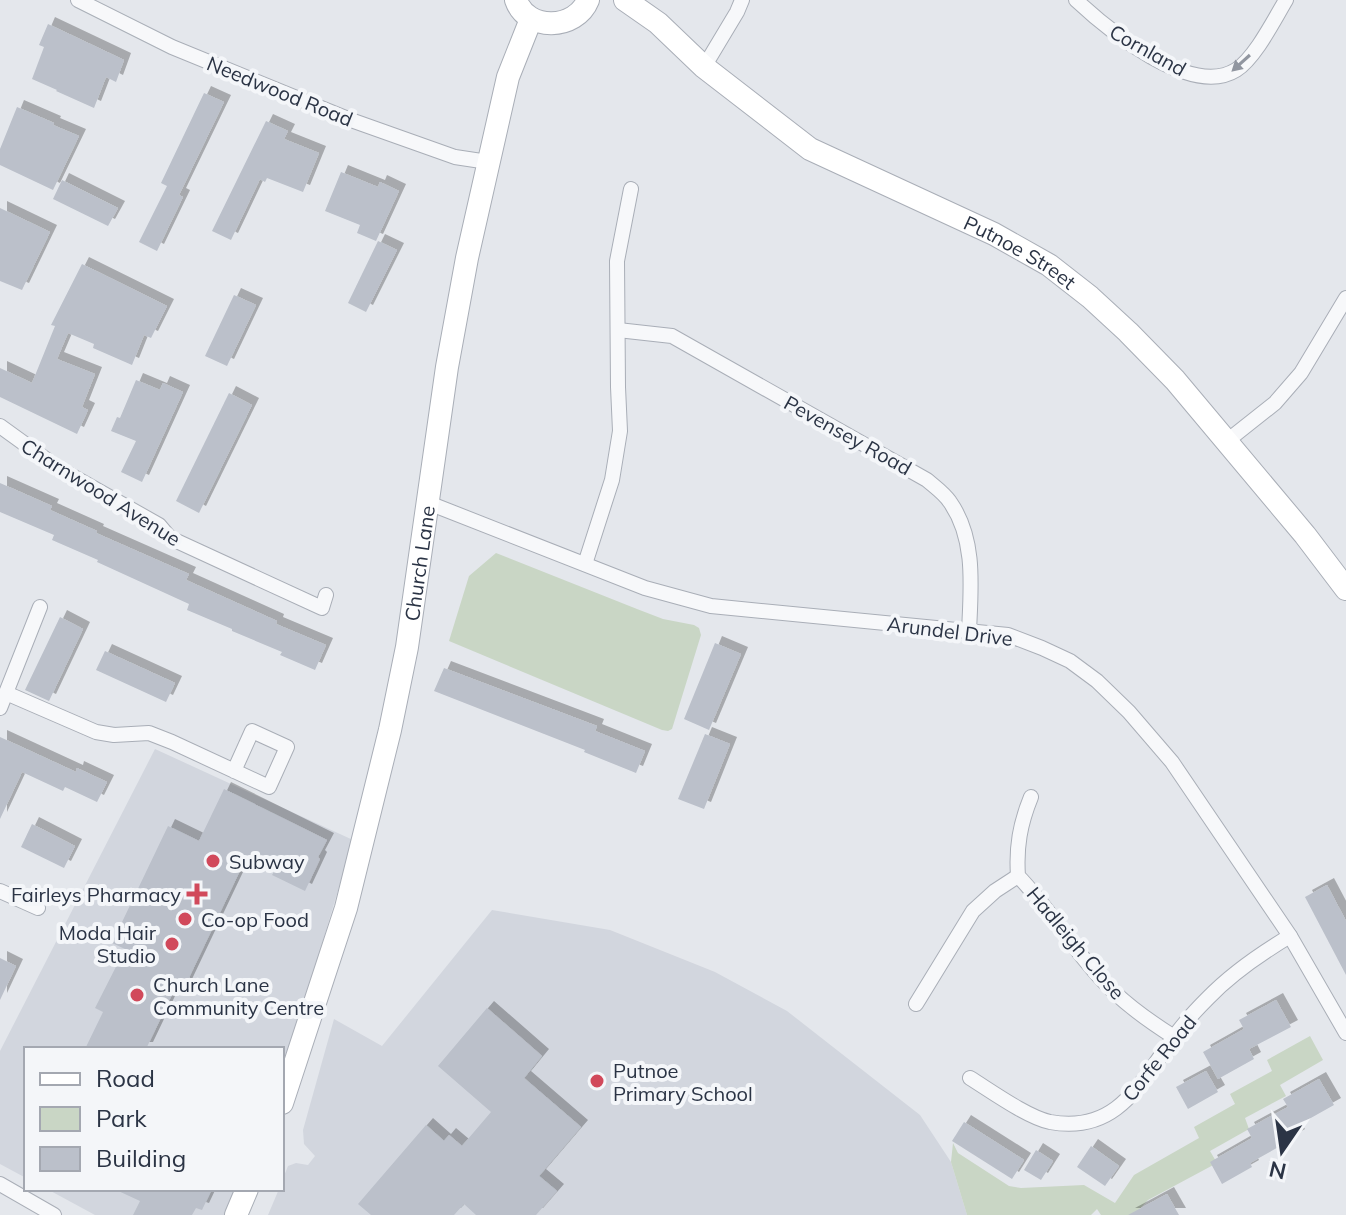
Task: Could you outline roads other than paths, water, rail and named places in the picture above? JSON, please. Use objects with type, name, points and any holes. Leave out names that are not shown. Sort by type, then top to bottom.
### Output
[{"type":"street","name":"Needwood Road","points":[[78,0],[172,47],[304,101],[455,157],[488,162]]},
{"type":"street","points":[[516,0],[518,7],[531,19],[551,25],[571,20],[588,0]]},
{"type":"street","name":"Putnoe Street","points":[[625,0],[658,23],[704,67],[810,149],[994,234],[1049,265],[1090,297],[1175,380],[1305,535],[1346,589]]},
{"type":"street","points":[[704,67],[742,0]]},
{"type":"street","name":"Cornland","points":[[1076,0],[1124,41],[1159,60],[1198,77],[1220,77],[1238,69],[1257,48],[1286,0]]},
{"type":"street","name":"Church Lane","points":[[284,1097],[346,908],[390,730],[407,647],[447,367],[508,77],[531,19]]},
{"type":"street","points":[[585,564],[612,480],[620,431],[617,261],[631,189]]},
{"type":"street","points":[[1227,441],[1275,403],[1301,373],[1346,298]]},
{"type":"street","name":"Pevensey Road","points":[[618,330],[672,336],[927,480],[948,499],[963,524],[970,571],[969,631]]},
{"type":"street","name":"Charnwood Avenue","points":[[0,426],[58,468],[159,525],[170,538],[322,608],[326,595]]},
{"type":"street","name":"Arundel Drive","points":[[426,502],[645,588],[711,606],[1008,635],[1070,661],[1097,681],[1129,712],[1172,762],[1290,936],[1346,1033]]},
{"type":"street","points":[[0,708],[40,607]]},
{"type":"street","points":[[6,693],[96,732],[114,735],[149,733],[234,771]]},
{"type":"street","name":"Hadleigh Close","points":[[1031,797],[1016,852],[1018,876],[1112,990],[1142,1017],[1174,1037]]},
{"type":"street","name":"Hadleigh Close","points":[[916,1004],[973,911],[1018,876]]},
{"type":"street","points":[[0,891],[38,908]]},
{"type":"street","name":"Corfe Road","points":[[970,1078],[1047,1122],[1074,1124],[1102,1117],[1121,1106],[1143,1082],[1174,1037],[1209,997],[1250,961],[1290,936]]},
{"type":"street","points":[[0,1184],[54,1215]]},
{"type":"street","points":[[236,1215],[246,1191]]},
{"type":"place","name":"Subway","points":[[213,861]]},
{"type":"place","name":"Fairleys Pharmacy","points":[[197,894]]},
{"type":"place","name":"Co-op Food","points":[[185,919]]},
{"type":"place","name":"Moda Hair Studio","points":[[172,944]]},
{"type":"place","name":"Church Lane Community Centre","points":[[137,995]]},
{"type":"place","name":"Putnoe Primary School","points":[[597,1081]]}]
